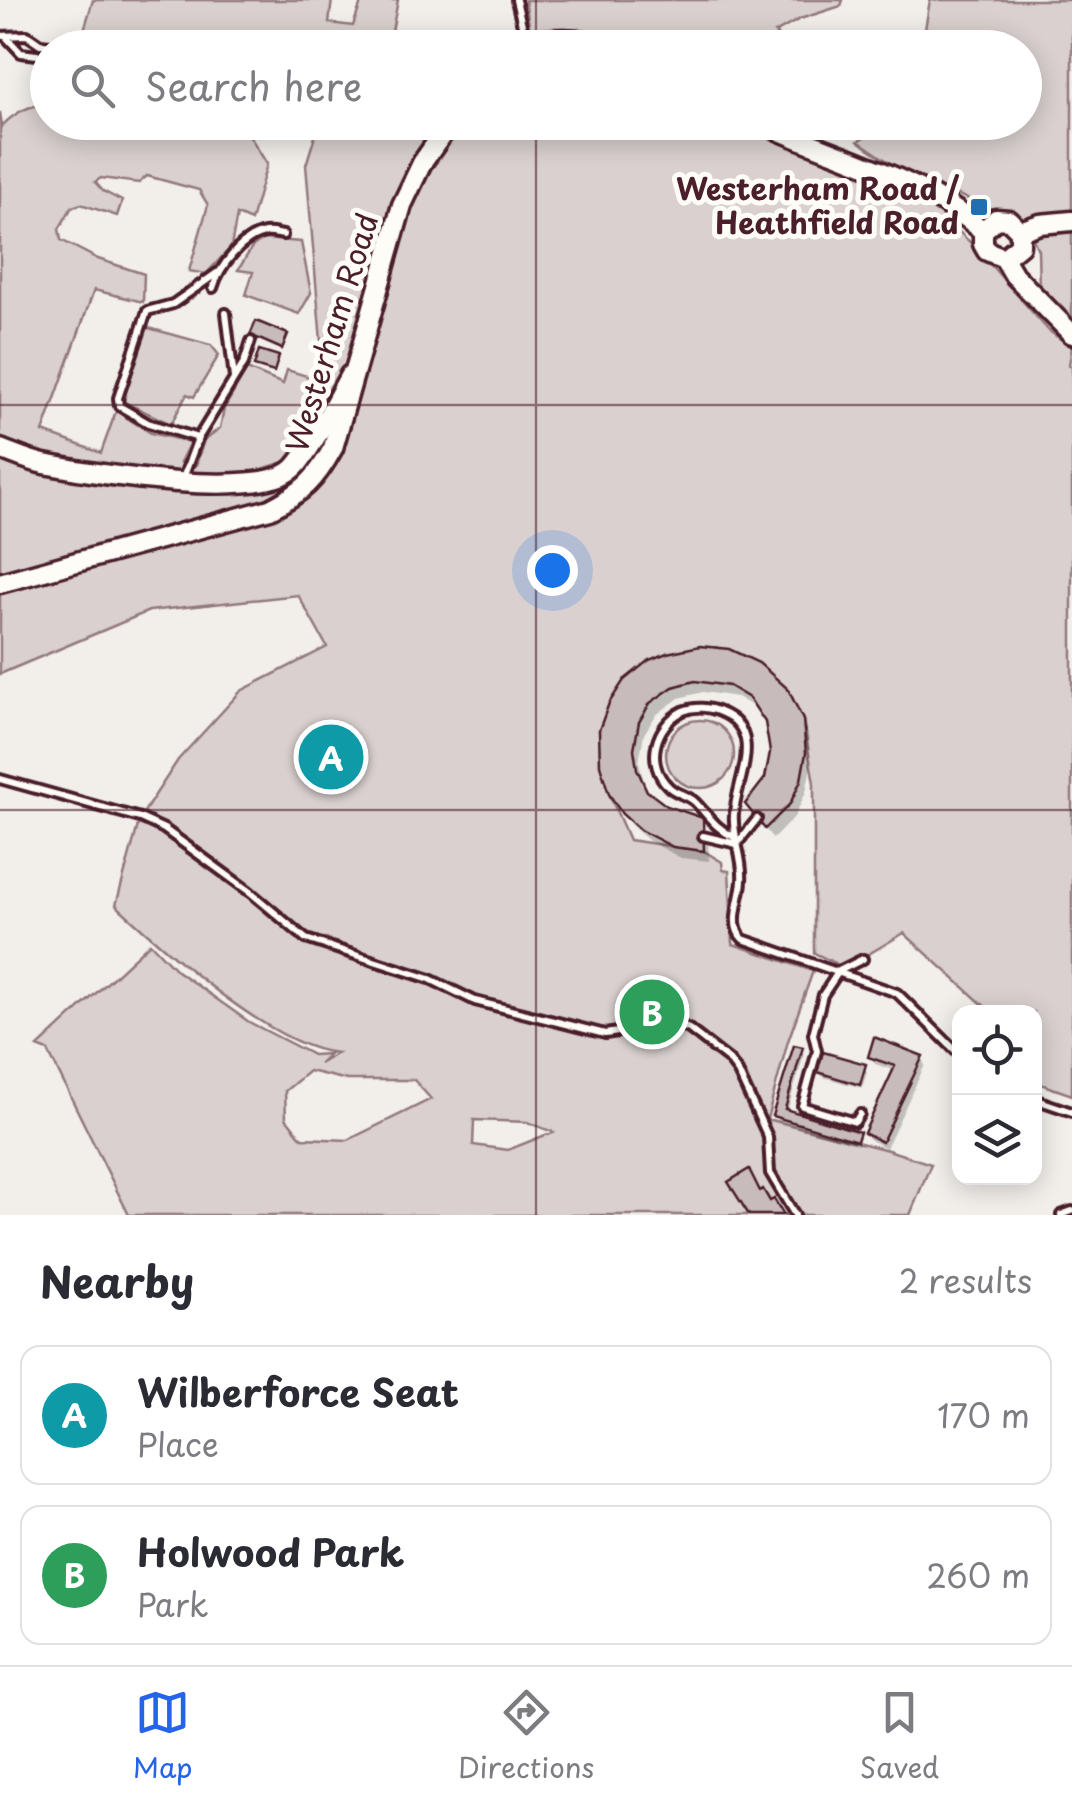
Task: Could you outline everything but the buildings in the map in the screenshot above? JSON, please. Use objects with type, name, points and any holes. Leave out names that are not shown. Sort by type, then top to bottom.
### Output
[{"type":"main road","name":"Westerham Road","points":[[0,583],[270,509],[302,492],[333,448],[402,205],[438,140]]},
{"type":"main road","points":[[804,140],[889,175],[964,214],[983,230]]},
{"type":"main road","points":[[1004,258],[1020,245],[1020,232],[1014,222],[1003,218],[989,222],[983,230],[983,244],[988,251],[1004,258],[1014,275],[1072,334]]},
{"type":"main road","points":[[1020,232],[1040,224],[1072,221]]},
{"type":"main road","points":[[0,449],[41,464],[182,482],[234,486],[274,478],[293,469],[360,360]]},
{"type":"lane","points":[[516,0],[523,30]]},
{"type":"lane","points":[[3,37],[30,37]]},
{"type":"lane","points":[[3,37],[21,52],[30,54]]},
{"type":"lane","points":[[198,438],[148,423],[119,406],[118,398],[147,311],[173,304],[217,274],[233,252],[264,232],[283,235]]},
{"type":"lane","points":[[213,288],[217,274]]},
{"type":"lane","points":[[226,312],[234,379]]},
{"type":"lane","points":[[182,482],[198,438],[234,379],[251,341]]},
{"type":"lane","points":[[736,841],[710,820],[692,798],[672,790],[658,771],[654,757],[660,730],[669,720],[693,708],[722,712],[741,730],[747,743],[748,756],[734,810],[742,878],[735,924],[738,934],[897,993],[952,1047]]},
{"type":"lane","points":[[0,778],[140,818],[180,841],[250,892],[306,939],[430,979],[475,1001],[605,1034],[676,1023],[689,1029],[738,1072],[768,1138],[770,1173],[794,1215]]},
{"type":"lane","points":[[736,841],[757,819]]},
{"type":"lane","points":[[703,836],[736,841]]},
{"type":"lane","points":[[860,1114],[854,1122],[802,1106],[817,1051],[816,1014],[824,994],[839,971],[863,959]]},
{"type":"lane","points":[[1042,1102],[1072,1112]]},
{"type":"lane","points":[[1061,1215],[1072,1211]]},
{"type":"shaded area","points":[[93,0],[332,0],[329,23],[353,26],[362,0],[398,0],[392,30],[84,30]]},
{"type":"shaded area","points":[[525,0],[843,0],[841,6],[780,30],[530,30]]},
{"type":"shaded area","points":[[930,0],[1072,0],[1072,319],[1039,288],[1038,250],[1026,223],[905,173],[858,141],[1042,140],[1042,30],[925,30]]},
{"type":"shaded area","points":[[30,108],[30,140],[252,140],[267,164],[251,221],[237,215],[231,247],[206,274],[189,271],[208,205],[199,190],[147,176],[139,183],[101,178],[95,182],[103,191],[122,201],[117,216],[81,204],[72,207],[59,229],[61,240],[98,259],[144,274],[143,302],[94,290],[43,432],[101,453],[116,411],[151,433],[190,442],[180,462],[196,465],[204,440],[220,428],[224,409],[247,369],[283,384],[287,370],[317,379],[300,446],[287,461],[256,471],[305,477],[323,365],[306,165],[314,140],[779,140],[877,179],[936,210],[973,245],[1049,331],[1072,347],[1069,365],[1072,1095],[1042,1084],[1042,1005],[983,1005],[904,933],[845,968],[814,953],[814,783],[803,720],[788,689],[716,647],[667,653],[624,680],[599,730],[609,794],[629,840],[704,851],[722,862],[723,870],[729,871],[733,944],[813,971],[788,1041],[767,1119],[931,1164],[910,1215],[129,1215],[48,1051],[38,1047],[150,943],[177,971],[249,1022],[313,1055],[329,1054],[319,1064],[337,1053],[311,1047],[252,1016],[190,970],[116,905],[140,818],[178,760],[241,691],[327,647],[298,595],[149,611],[0,674],[0,112],[2,126]],"holes":[[[309,1071],[347,1080],[414,1080],[431,1099],[348,1140],[302,1138],[286,1118],[285,1091]],[[474,1120],[527,1122],[553,1132],[508,1150],[473,1145]]]},
{"type":"shaded area","points":[[263,239],[301,242],[311,293],[299,314],[246,295],[253,272],[238,270],[253,246]]},
{"type":"shaded area","points":[[145,327],[211,345],[219,355],[194,397],[187,394],[171,424],[124,402]]},
{"type":"shaded area","points":[[700,720],[713,722],[724,730],[732,741],[732,767],[724,778],[713,786],[700,788],[687,786],[676,778],[668,767],[666,754],[668,741],[676,730],[687,722]]},
{"type":"place","name":"Westerham Road / Heathfield Road","points":[[979,207]]},
{"type":"place","name":"Wilberforce Seat","points":[[331,757]]},
{"type":"place","name":"Holwood Park","points":[[652,1012]]}]
